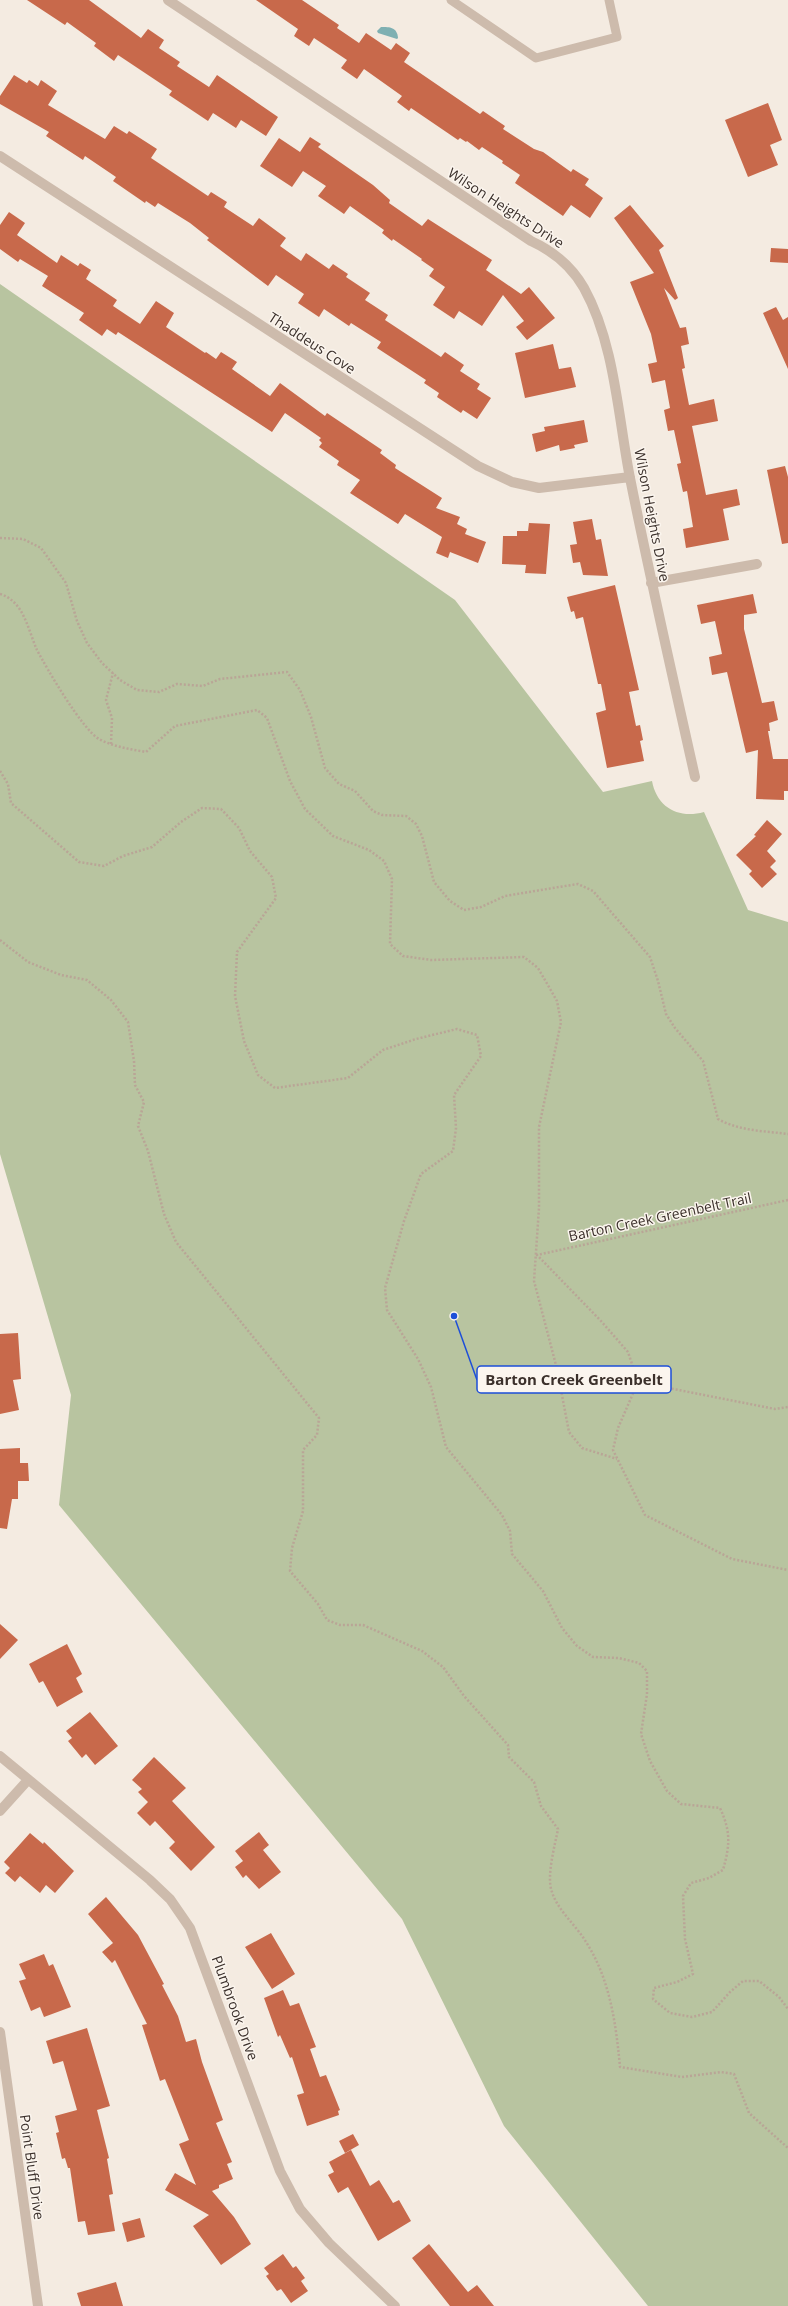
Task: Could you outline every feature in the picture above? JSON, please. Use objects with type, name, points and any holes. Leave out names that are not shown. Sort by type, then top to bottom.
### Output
[{"type":"street","name":"Wilson Heights Drive","points":[[168,0],[531,241],[550,250],[569,268],[584,288],[606,342],[651,583],[695,777]]},
{"type":"street","name":"Thaddeus Cove","points":[[0,156],[478,466],[512,482],[539,488],[630,477]]},
{"type":"street","points":[[651,583],[757,564]]},
{"type":"street","name":"Plumbrook Drive","points":[[0,1756],[150,1880],[174,1905],[190,1928],[280,2171],[300,2209],[329,2243],[395,2306]]},
{"type":"street","points":[[0,1812],[28,1780]]},
{"type":"street","name":"Point Bluff Drive","points":[[0,2032],[38,2306]]},
{"type":"lane","points":[[451,0],[536,58],[617,36],[609,0]]},
{"type":"path","points":[[0,538],[23,539],[41,548],[66,584],[77,621],[87,643],[102,663],[112,673],[120,680],[137,690],[159,692],[177,684],[203,686],[220,679],[287,672],[300,690],[311,717],[325,768],[339,784],[355,792],[373,811],[382,815],[406,816],[416,824],[422,836],[434,882],[450,902],[464,910],[481,907],[506,896],[559,886],[578,884],[593,891],[650,958],[658,981],[666,1014],[675,1028],[704,1061],[718,1119],[729,1125],[771,1133],[788,1134]]},
{"type":"path","points":[[0,594],[7,596],[24,615],[37,649],[78,716],[98,739],[120,748],[146,752],[175,726],[257,710],[267,718],[290,781],[305,809],[333,836],[369,850],[384,860],[392,879],[390,944],[403,956],[431,960],[524,957],[538,968],[557,1001],[560,1022],[539,1127],[537,1254],[534,1282],[557,1369],[569,1432],[582,1448],[618,1459]]},
{"type":"path","points":[[111,744],[112,718],[106,700],[112,673]]},
{"type":"path","points":[[0,771],[8,784],[11,803],[79,862],[104,866],[123,856],[152,847],[181,822],[202,808],[221,809],[239,828],[250,852],[272,877],[276,898],[237,952],[235,996],[244,1041],[258,1075],[275,1088],[348,1078],[383,1050],[416,1039],[458,1029],[478,1035],[481,1056],[454,1095],[456,1128],[453,1151],[421,1174],[404,1221],[385,1288],[387,1310],[418,1359],[431,1387],[446,1447],[502,1515],[510,1531],[512,1554],[543,1591],[562,1628],[577,1646],[593,1657],[619,1658],[639,1663],[647,1671],[647,1694],[641,1734],[650,1761],[667,1791],[681,1804],[720,1808],[728,1826],[727,1855],[723,1870],[709,1878],[691,1883],[683,1896],[685,1939],[693,1974],[677,1982],[654,1988],[653,1999],[670,2013],[692,2016],[712,2012],[743,1981],[759,1981],[779,1997],[788,2009]]},
{"type":"path","points":[[0,940],[28,962],[61,975],[87,980],[111,1000],[128,1022],[134,1061],[135,1085],[144,1102],[138,1126],[148,1151],[164,1214],[176,1242],[319,1418],[317,1435],[303,1450],[303,1511],[292,1548],[290,1571],[318,1604],[327,1620],[340,1625],[363,1625],[422,1651],[443,1668],[464,1696],[508,1745],[509,1756],[534,1782],[541,1806],[558,1829],[551,1868],[551,1891],[567,1917],[587,1942],[605,1982],[616,2028],[620,2067],[682,2077],[721,2072],[734,2074],[749,2113],[788,2148]]},
{"type":"path","name":"Barton Creek Greenbelt Trail","points":[[537,1254],[788,1200]]},
{"type":"path","points":[[537,1254],[601,1321],[628,1352],[638,1382],[618,1428],[613,1450],[645,1515],[732,1559],[788,1570]]},
{"type":"path","points":[[638,1382],[775,1409],[788,1407]]},
{"type":"green space","points":[[0,284],[455,600],[603,792],[652,781],[659,798],[664,805],[670,809],[686,814],[704,812],[748,910],[788,922],[788,2306],[648,2306],[504,2126],[402,1919],[59,1505],[71,1395],[0,1154]]},
{"type":"water","points":[[381,27],[392,28],[395,30],[398,38],[397,39],[378,33],[377,31]]},
{"type":"building","points":[[27,0],[89,0],[141,38],[148,29],[164,40],[159,48],[180,62],[177,66],[209,87],[217,75],[278,117],[266,136],[241,120],[236,128],[213,113],[208,121],[169,95],[172,91],[118,55],[114,61],[94,46],[96,43],[67,22],[65,25]]},
{"type":"building","points":[[256,0],[302,0],[339,25],[337,28],[359,43],[366,33],[391,50],[396,43],[410,53],[404,62],[480,114],[483,111],[505,126],[503,129],[534,149],[543,152],[571,172],[573,169],[589,179],[585,185],[603,198],[590,218],[571,205],[563,216],[515,183],[520,175],[502,163],[503,161],[482,147],[479,150],[467,141],[466,142],[460,138],[458,140],[411,108],[409,111],[397,102],[402,96],[364,69],[357,79],[341,68],[347,60],[314,38],[309,46],[294,36],[298,29]]},
{"type":"building","points":[[14,75],[27,83],[29,80],[38,86],[41,80],[57,91],[48,105],[105,139],[114,126],[127,134],[129,131],[157,149],[151,158],[208,196],[211,192],[227,202],[224,207],[253,226],[259,218],[286,238],[280,246],[301,261],[306,253],[329,269],[333,264],[348,274],[346,277],[370,293],[365,300],[388,315],[385,320],[441,357],[445,352],[464,365],[460,371],[480,384],[477,389],[491,398],[477,419],[463,410],[461,413],[437,397],[439,393],[424,383],[426,380],[377,348],[381,342],[351,323],[349,326],[324,309],[319,317],[298,303],[304,294],[276,275],[268,286],[207,240],[209,238],[190,223],[158,203],[155,207],[146,201],[145,203],[113,181],[116,177],[85,156],[83,160],[46,136],[49,132],[0,104],[0,96]]},
{"type":"building","points":[[768,103],[782,140],[770,145],[778,165],[748,177],[725,120]]},
{"type":"building","points":[[310,137],[321,144],[318,147],[373,185],[390,200],[389,203],[422,226],[428,219],[492,260],[486,270],[521,294],[529,287],[555,318],[527,340],[516,327],[524,321],[503,295],[482,326],[459,311],[454,319],[433,305],[445,287],[429,276],[434,269],[421,260],[422,259],[393,239],[392,241],[382,233],[384,230],[350,206],[344,214],[318,196],[326,186],[303,171],[292,187],[260,166],[279,138],[300,152]]},
{"type":"building","points":[[630,205],[664,246],[659,250],[678,298],[675,300],[664,288],[680,328],[686,327],[689,344],[681,346],[685,368],[682,369],[689,405],[714,399],[718,421],[692,426],[706,495],[737,489],[740,505],[723,509],[729,540],[686,548],[683,529],[693,527],[687,491],[683,492],[677,464],[681,463],[674,430],[668,431],[664,410],[670,408],[665,380],[652,383],[648,364],[657,362],[651,334],[630,282],[654,273],[614,218]]},
{"type":"building","points":[[9,212],[25,223],[17,235],[57,263],[61,255],[78,266],[80,263],[91,270],[86,279],[117,300],[113,306],[140,324],[156,301],[174,313],[166,327],[216,359],[221,352],[237,362],[232,369],[270,396],[280,383],[325,416],[327,413],[382,450],[380,453],[396,465],[395,468],[442,498],[436,508],[460,517],[457,524],[467,529],[465,534],[486,542],[478,563],[450,552],[448,558],[436,553],[442,537],[405,514],[398,524],[350,493],[360,480],[337,465],[339,461],[319,447],[322,443],[319,440],[321,438],[285,413],[272,432],[118,332],[116,335],[107,329],[102,336],[79,320],[84,313],[42,286],[48,276],[20,259],[18,262],[0,249],[0,225]]},
{"type":"building","points":[[771,248],[788,249],[788,263],[770,262]]},
{"type":"building","points":[[776,307],[783,320],[788,317],[788,369],[763,313]]},
{"type":"building","points":[[553,344],[559,369],[571,367],[576,387],[525,398],[515,353]]},
{"type":"building","points":[[584,420],[588,442],[574,445],[575,448],[560,451],[559,445],[536,452],[532,434],[545,431],[544,427]]},
{"type":"building","points":[[785,466],[788,477],[788,543],[782,544],[767,470]]},
{"type":"building","points":[[592,519],[596,540],[601,539],[608,576],[583,575],[580,562],[573,563],[570,545],[577,544],[573,522]]},
{"type":"building","points":[[529,523],[550,524],[546,574],[525,573],[526,565],[502,564],[503,536],[517,536],[517,531],[528,531]]},
{"type":"building","points":[[615,585],[639,690],[629,692],[636,726],[640,725],[643,740],[640,741],[644,761],[607,768],[596,713],[606,710],[601,684],[598,684],[583,617],[576,619],[574,611],[571,612],[567,597]]},
{"type":"building","points":[[753,594],[757,613],[744,615],[744,629],[762,703],[774,701],[778,720],[769,723],[770,731],[768,731],[773,759],[788,759],[788,791],[784,791],[784,800],[756,799],[758,750],[746,753],[727,672],[712,675],[709,657],[722,654],[715,621],[701,624],[697,605]]},
{"type":"building","points":[[767,820],[782,834],[767,851],[776,861],[770,867],[777,874],[762,888],[749,874],[752,871],[736,855],[756,836],[754,835]]},
{"type":"building","points":[[18,1333],[21,1379],[13,1380],[19,1410],[0,1414],[0,1334]]},
{"type":"building","points":[[20,1448],[20,1463],[28,1463],[29,1481],[18,1481],[18,1499],[12,1499],[7,1529],[0,1528],[0,1449]]},
{"type":"building","points":[[0,1624],[18,1640],[0,1659]]},
{"type":"building","points":[[67,1644],[82,1674],[76,1678],[83,1692],[57,1707],[43,1681],[39,1683],[29,1664]]},
{"type":"building","points":[[90,1712],[118,1746],[95,1765],[86,1754],[82,1758],[68,1741],[72,1738],[66,1731]]},
{"type":"building","points":[[154,1757],[186,1788],[172,1801],[215,1847],[191,1871],[169,1848],[175,1842],[155,1821],[150,1826],[137,1813],[148,1802],[138,1792],[142,1789],[132,1780]]},
{"type":"building","points":[[259,1832],[269,1845],[263,1850],[281,1872],[259,1889],[246,1875],[243,1878],[235,1867],[243,1861],[235,1851]]},
{"type":"building","points":[[30,1833],[43,1844],[44,1842],[74,1871],[55,1893],[46,1885],[40,1893],[20,1876],[15,1882],[5,1873],[10,1868],[4,1862]]},
{"type":"building","points":[[106,1897],[138,1935],[164,1984],[162,1985],[178,2016],[186,2042],[196,2039],[202,2062],[223,2120],[216,2123],[232,2162],[227,2164],[233,2179],[219,2185],[219,2188],[212,2191],[234,2217],[251,2244],[221,2265],[193,2226],[209,2215],[165,2190],[175,2173],[196,2185],[179,2144],[189,2140],[165,2079],[160,2081],[142,2025],[147,2024],[115,1960],[112,1963],[102,1952],[113,1943],[88,1914]]},
{"type":"building","points":[[271,1933],[295,1974],[272,1989],[245,1947]]},
{"type":"building","points":[[44,1954],[49,1966],[53,1964],[71,2007],[44,2017],[40,2007],[31,2011],[19,1981],[26,1979],[19,1964]]},
{"type":"building","points":[[283,1990],[290,2006],[299,2003],[316,2047],[310,2049],[320,2077],[326,2075],[340,2110],[338,2111],[339,2115],[307,2126],[297,2095],[304,2093],[292,2057],[290,2058],[280,2035],[278,2037],[264,1998]]},
{"type":"building","points":[[87,2028],[110,2106],[97,2110],[109,2158],[107,2159],[113,2194],[109,2195],[115,2231],[88,2235],[85,2221],[78,2222],[70,2168],[68,2168],[65,2158],[62,2159],[56,2133],[59,2132],[55,2116],[77,2110],[63,2061],[53,2064],[46,2041]]},
{"type":"building","points":[[353,2134],[359,2145],[345,2153],[339,2141]]},
{"type":"building","points":[[351,2150],[370,2186],[379,2180],[393,2203],[399,2200],[411,2221],[378,2241],[348,2187],[338,2193],[328,2175],[334,2172],[329,2162]]},
{"type":"building","points":[[140,2218],[145,2237],[127,2242],[122,2223]]},
{"type":"building","points":[[429,2244],[468,2292],[477,2285],[494,2306],[450,2306],[412,2258]]},
{"type":"building","points":[[283,2254],[293,2268],[296,2266],[305,2278],[301,2281],[308,2291],[291,2303],[281,2289],[277,2291],[266,2276],[269,2274],[264,2268]]},
{"type":"building","points":[[116,2282],[123,2306],[81,2306],[77,2293]]},
{"type":"place","name":"Barton Creek Greenbelt","points":[[454,1316]]}]
